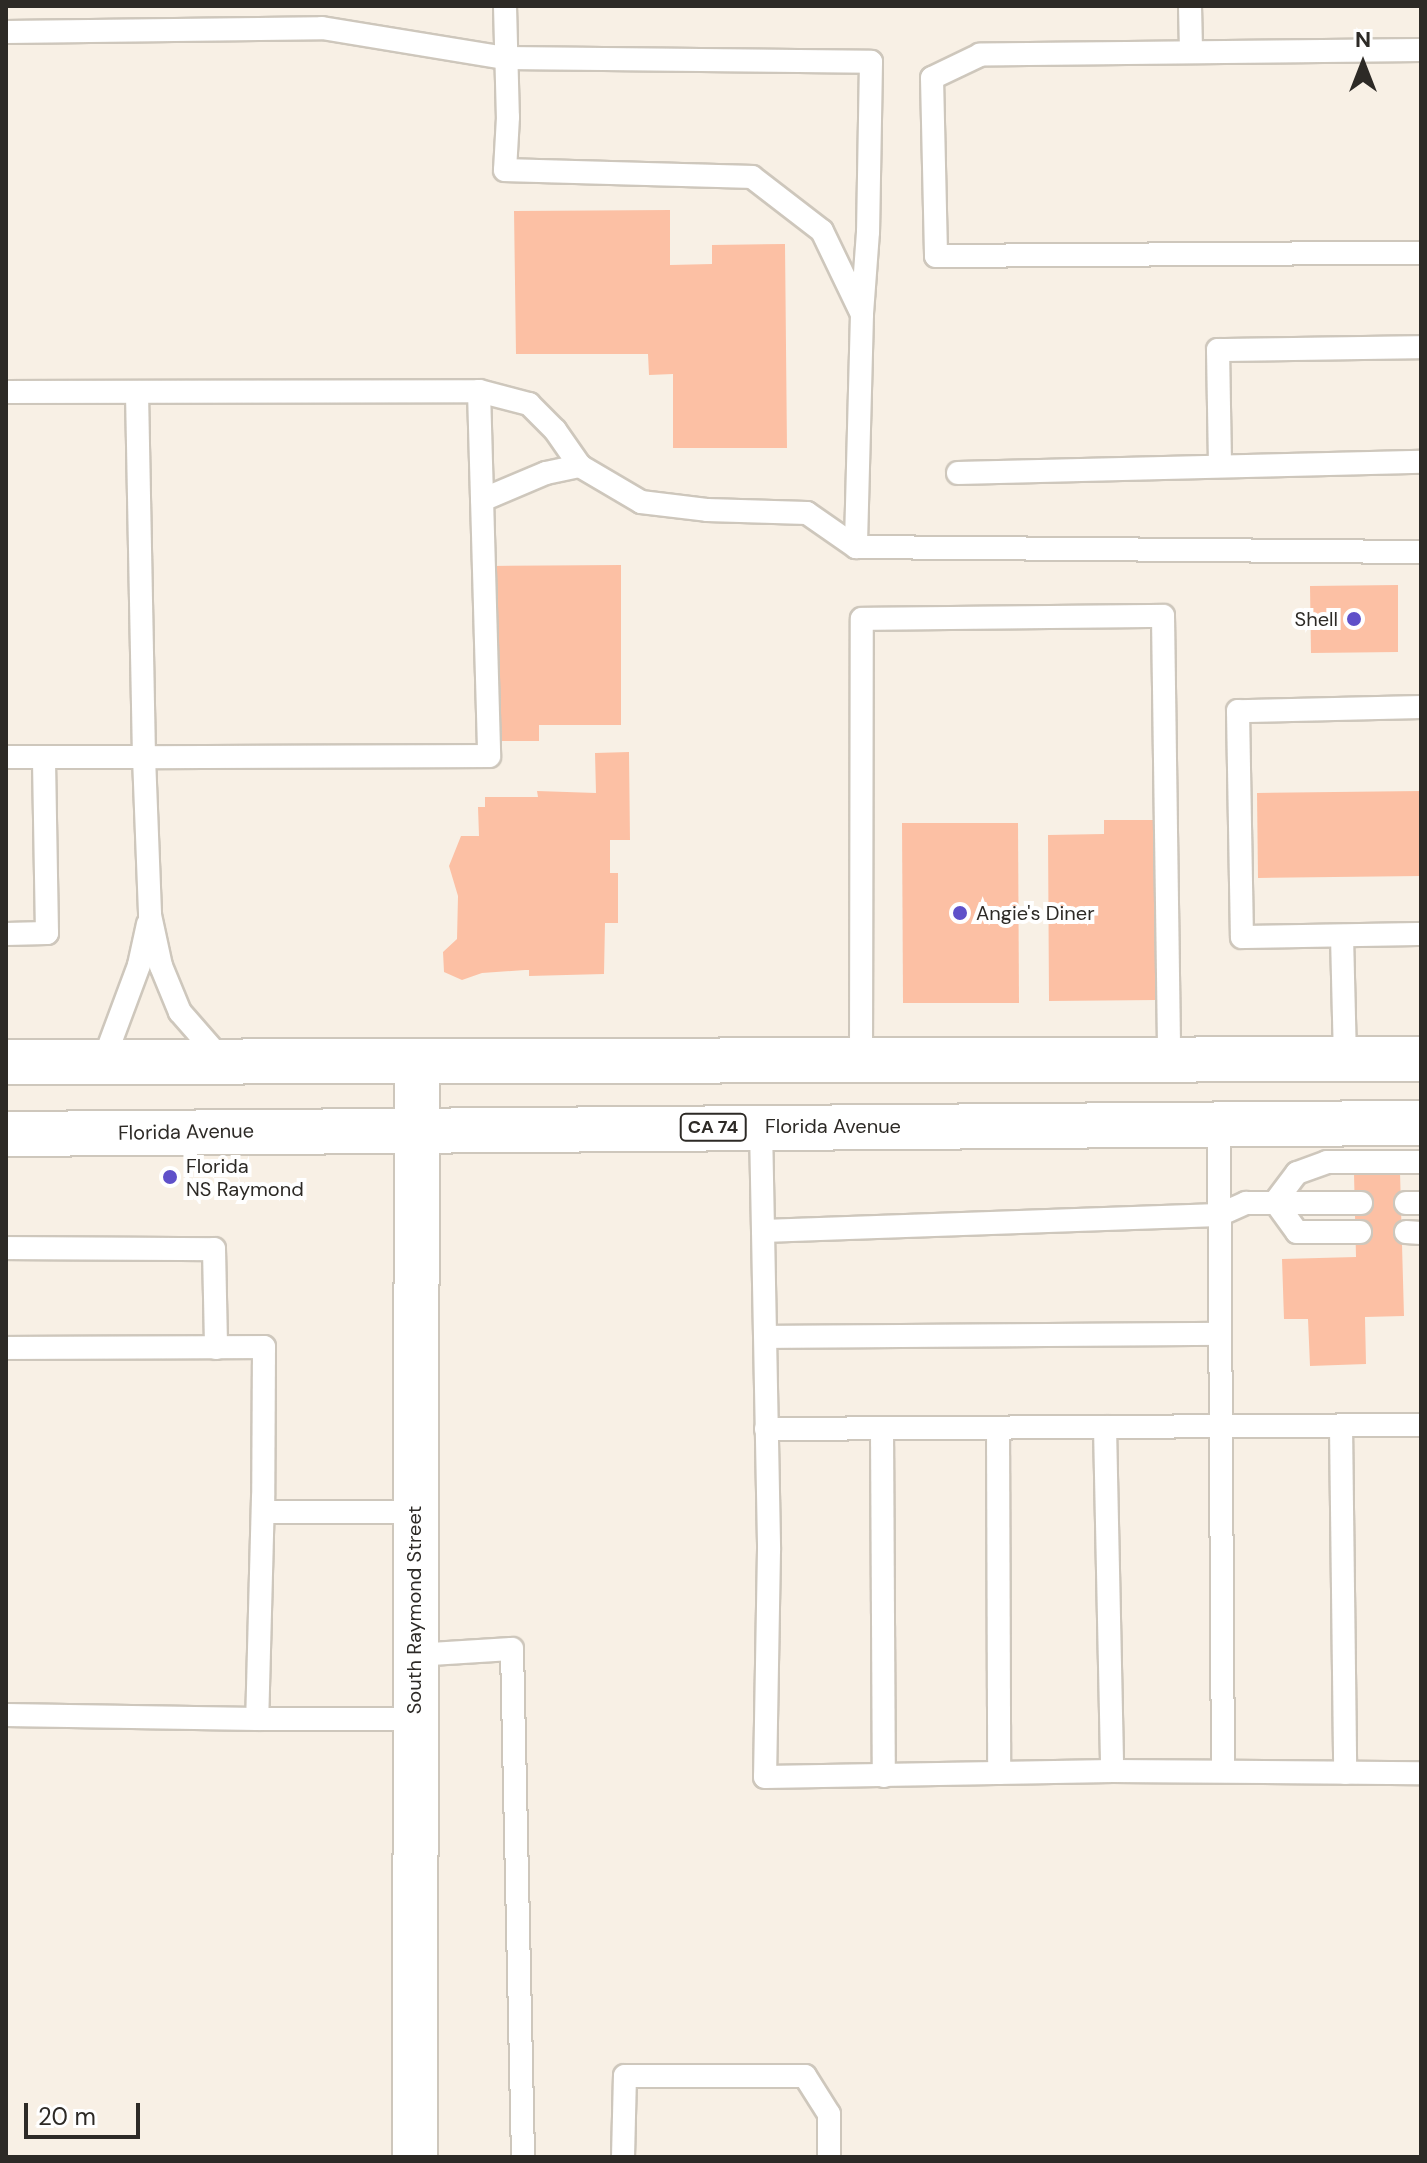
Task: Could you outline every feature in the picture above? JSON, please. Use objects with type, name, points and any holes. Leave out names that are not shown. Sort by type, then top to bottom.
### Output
[{"type":"main road","points":[[6,1062],[1421,1059]]},
{"type":"main road","name":"South Raymond Street","points":[[415,2157],[417,1063]]},
{"type":"main road","name":"Florida Avenue","points":[[6,1134],[1421,1123]]},
{"type":"lane","points":[[505,6],[505,170],[752,177],[822,231],[862,314]]},
{"type":"lane","points":[[1190,6],[1191,50]]},
{"type":"lane","points":[[6,32],[322,28],[506,58],[871,62],[856,547]]},
{"type":"lane","points":[[1421,50],[1191,50],[980,55],[932,78],[936,256],[1421,253]]},
{"type":"lane","points":[[1220,464],[1218,350],[1421,347]]},
{"type":"lane","points":[[6,392],[479,391],[529,404],[555,430],[580,466],[641,502],[707,510],[807,513],[856,547],[1421,552]]},
{"type":"lane","points":[[6,757],[489,756],[479,391]]},
{"type":"lane","points":[[137,393],[150,915],[161,966],[180,1012],[224,1062]]},
{"type":"lane","points":[[958,473],[1220,464],[1421,462]]},
{"type":"lane","points":[[482,500],[546,473],[580,466]]},
{"type":"lane","points":[[861,1061],[862,619],[1163,616],[1169,1060]]},
{"type":"lane","points":[[1421,707],[1238,711],[1242,937],[1421,934]]},
{"type":"lane","points":[[6,934],[47,933],[44,757]]},
{"type":"lane","points":[[103,1062],[139,965],[150,915]]},
{"type":"lane","points":[[1342,936],[1345,1060]]},
{"type":"lane","points":[[1219,1124],[1223,1771]]},
{"type":"lane","points":[[761,1127],[769,1550],[765,1777],[1112,1771],[1421,1773]]},
{"type":"lane","points":[[1275,1202],[1297,1173],[1327,1162],[1421,1162]]},
{"type":"lane","points":[[1275,1202],[1297,1232],[1360,1232]]},
{"type":"lane","points":[[763,1231],[1219,1215],[1246,1203],[1361,1203]]},
{"type":"lane","points":[[6,1248],[214,1249],[216,1348]]},
{"type":"lane","points":[[766,1337],[1219,1334]]},
{"type":"lane","points":[[6,1348],[264,1347],[263,1512],[414,1512]]},
{"type":"lane","points":[[766,1429],[1421,1425]]},
{"type":"lane","points":[[1341,1426],[1345,1773]]},
{"type":"lane","points":[[1105,1427],[1112,1771]]},
{"type":"lane","points":[[882,1428],[884,1776]]},
{"type":"lane","points":[[998,1428],[999,1773]]},
{"type":"lane","points":[[257,1719],[263,1485]]},
{"type":"lane","points":[[414,1655],[512,1649],[523,2157]]},
{"type":"lane","points":[[6,1715],[414,1719]]},
{"type":"lane","points":[[623,2157],[625,2076],[805,2076],[829,2114],[829,2157]]},
{"type":"building","points":[[670,210],[670,265],[712,264],[712,245],[785,244],[787,448],[673,448],[673,374],[649,375],[648,354],[516,354],[514,211]]},
{"type":"building","points":[[621,565],[621,725],[539,725],[539,741],[491,741],[491,566]]},
{"type":"building","name":"Shell","points":[[1398,585],[1398,652],[1311,653],[1310,586]]},
{"type":"building","points":[[629,752],[630,840],[610,840],[610,873],[618,873],[618,923],[605,923],[604,974],[529,976],[529,970],[525,970],[482,973],[462,980],[444,972],[443,952],[457,939],[458,896],[449,866],[461,836],[479,836],[478,807],[485,807],[485,797],[538,797],[537,791],[596,793],[595,753]]},
{"type":"building","points":[[1421,791],[1421,876],[1258,878],[1257,793]]},
{"type":"building","points":[[1104,820],[1156,820],[1157,1000],[1049,1001],[1048,835],[1104,834]]},
{"type":"building","name":"Angie's Diner","points":[[902,823],[1018,823],[1019,1003],[903,1003]]},
{"type":"building","points":[[1400,1172],[1404,1316],[1365,1317],[1366,1364],[1310,1366],[1308,1319],[1284,1319],[1282,1259],[1356,1257],[1354,1174]]},
{"type":"place","name":"Shell","points":[[1354,619]]},
{"type":"place","name":"Angie's Diner","points":[[960,913]]},
{"type":"place","name":"Florida NS Raymond","points":[[170,1177]]}]
